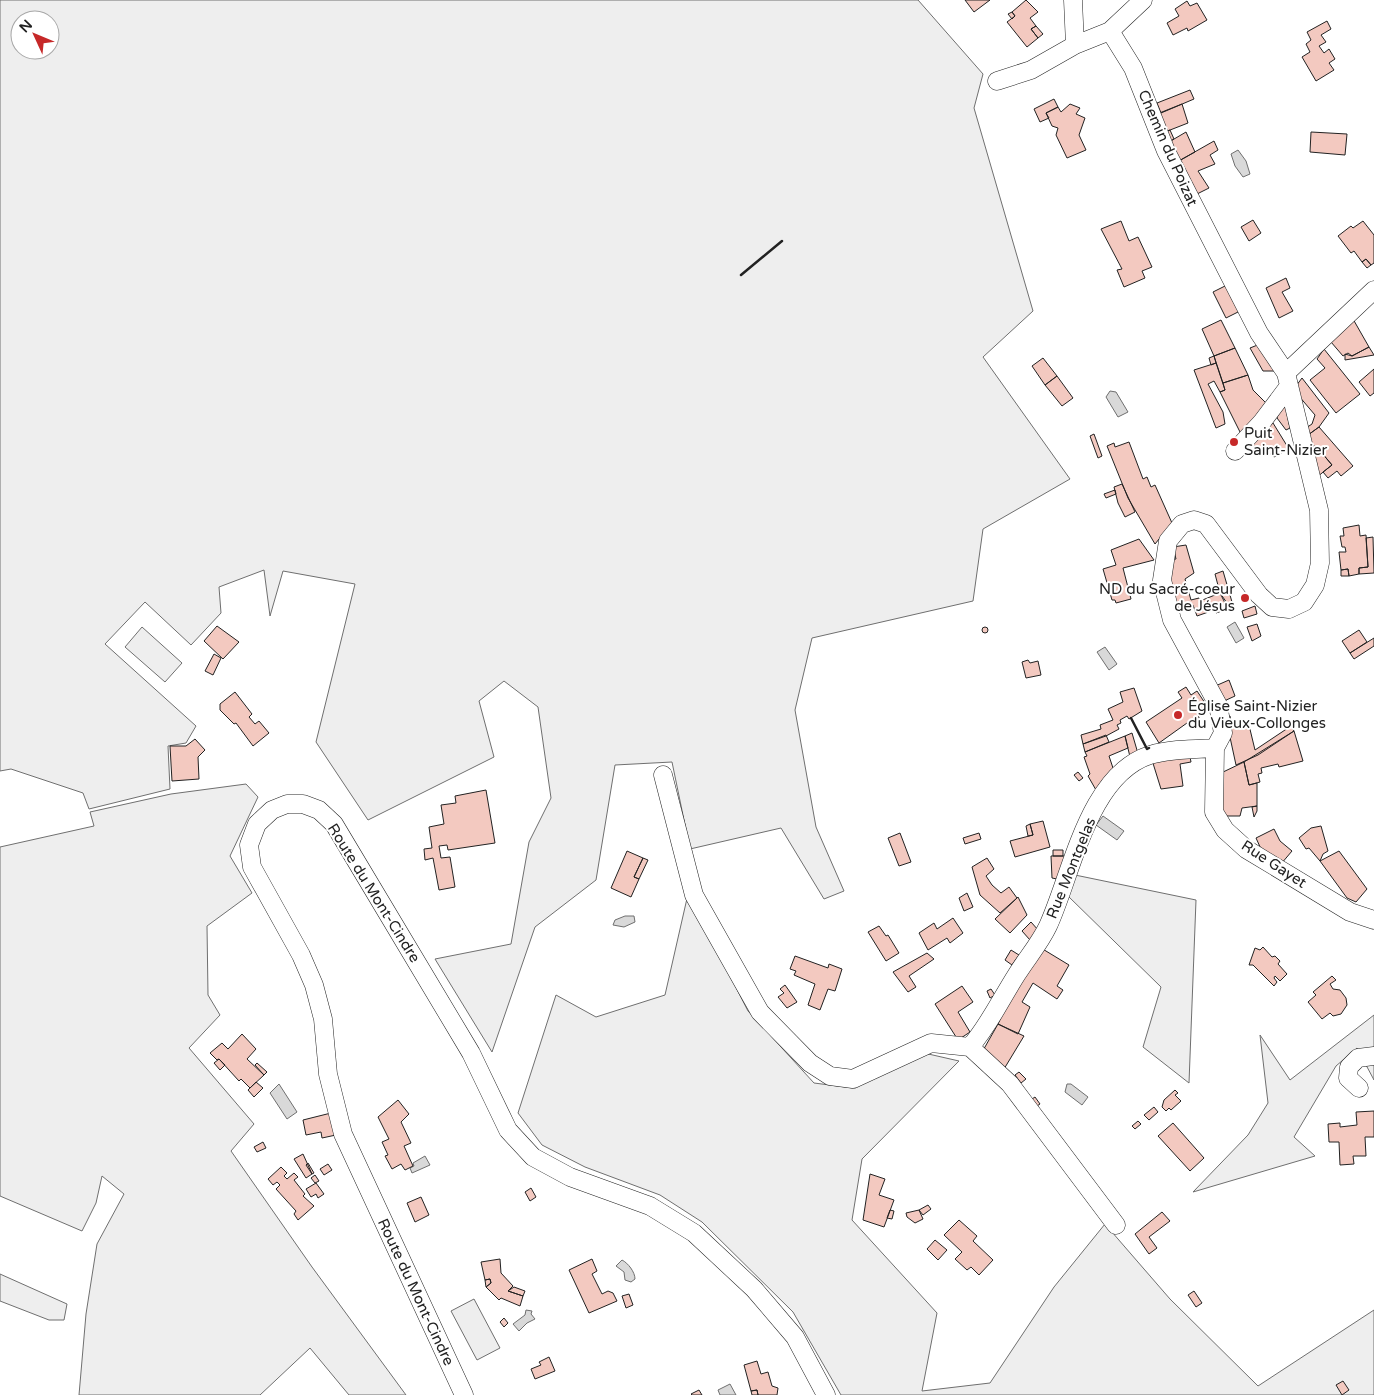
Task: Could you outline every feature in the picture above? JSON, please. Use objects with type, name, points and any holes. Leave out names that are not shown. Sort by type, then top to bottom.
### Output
[{"type":"street","points":[[1073,0],[1075,45]]},
{"type":"street","points":[[996,81],[1031,70],[1075,45],[1110,31],[1143,0]]},
{"type":"street","name":"Chemin du Poizat","points":[[1110,31],[1133,68],[1166,151],[1259,333],[1287,380],[1319,510],[1320,563],[1315,585],[1304,602],[1289,609],[1272,607],[1259,595],[1206,524],[1194,520],[1182,524],[1168,541],[1162,580],[1172,620],[1218,705],[1223,733],[1215,748]]},
{"type":"street","points":[[1235,451],[1262,422],[1287,380],[1374,290]]},
{"type":"street","name":"Rue Gayet","points":[[1215,748],[1214,812],[1225,830],[1254,854],[1350,912],[1374,920]]},
{"type":"street","name":"Rue Montgelas","points":[[970,1048],[983,1032],[1017,974],[1048,928],[1078,844],[1103,794],[1124,771],[1150,755],[1189,749],[1215,748]]},
{"type":"street","points":[[663,775],[694,894],[760,1012],[810,1063],[830,1076],[853,1079],[931,1043],[970,1048],[1010,1084],[1116,1225]]},
{"type":"street","name":"Route du Mont-Cindre","points":[[464,1395],[343,1134],[328,1074],[323,1019],[314,985],[301,954],[252,867],[249,845],[257,824],[272,810],[287,804],[303,804],[319,810],[334,824],[471,1053],[508,1130],[533,1157],[570,1177],[650,1206],[694,1233],[754,1289],[795,1338],[826,1395]]},
{"type":"street","points":[[1359,1088],[1348,1078],[1349,1068],[1358,1058],[1374,1056]]},
{"type":"shaded area","points":[[0,0],[918,0],[983,74],[974,108],[1033,311],[983,357],[1070,479],[983,529],[973,601],[812,638],[795,710],[816,827],[844,891],[824,899],[781,828],[690,849],[672,762],[615,765],[596,880],[535,927],[492,1052],[435,959],[511,944],[529,842],[551,798],[538,707],[504,681],[479,701],[494,757],[368,820],[316,742],[355,584],[283,571],[270,616],[264,570],[219,587],[221,613],[191,645],[145,602],[105,644],[196,726],[186,743],[168,746],[170,789],[89,809],[83,793],[11,769],[0,771]]},
{"type":"shaded area","points":[[1238,150],[1246,161],[1250,174],[1243,177],[1235,166],[1231,154]]},
{"type":"shaded area","points":[[1110,391],[1116,392],[1128,412],[1118,417],[1106,397]]},
{"type":"shaded area","points":[[1235,622],[1244,638],[1236,643],[1227,627]]},
{"type":"shaded area","points":[[142,627],[182,663],[165,682],[125,647]]},
{"type":"shaded area","points":[[1105,647],[1117,664],[1109,670],[1097,652]]},
{"type":"shaded area","points":[[246,784],[258,797],[230,856],[252,893],[207,926],[208,995],[220,1015],[189,1048],[254,1124],[231,1151],[312,1267],[406,1395],[349,1395],[310,1348],[260,1395],[79,1395],[86,1314],[97,1244],[124,1194],[102,1176],[96,1203],[82,1231],[0,1196],[0,847],[94,826],[90,812],[171,794]]},
{"type":"shaded area","points":[[1103,816],[1124,831],[1117,840],[1096,825]]},
{"type":"shaded area","points":[[1075,875],[1196,900],[1189,1083],[1143,1047],[1161,987],[1068,896]]},
{"type":"shaded area","points":[[688,894],[748,1011],[814,1083],[853,1088],[924,1053],[959,1061],[862,1159],[852,1220],[937,1313],[922,1391],[990,1383],[1054,1287],[1105,1224],[1170,1299],[1258,1386],[1374,1310],[1374,1395],[841,1395],[793,1312],[702,1222],[660,1195],[585,1167],[542,1145],[518,1113],[556,995],[596,1017],[665,995]]},
{"type":"shaded area","points":[[625,916],[634,916],[635,922],[624,927],[613,925],[615,920]]},
{"type":"shaded area","points":[[1374,1015],[1374,1080],[1357,1048],[1336,1066],[1294,1137],[1315,1156],[1193,1192],[1248,1135],[1268,1103],[1260,1035],[1290,1080]]},
{"type":"shaded area","points":[[279,1084],[297,1112],[287,1119],[270,1093]]},
{"type":"shaded area","points":[[1067,1084],[1071,1084],[1088,1097],[1082,1105],[1065,1092]]},
{"type":"shaded area","points":[[425,1156],[430,1165],[412,1173],[410,1168],[414,1166],[413,1163]]},
{"type":"shaded area","points":[[622,1260],[629,1265],[634,1274],[635,1279],[631,1282],[625,1280],[624,1272],[616,1266]]},
{"type":"shaded area","points":[[0,1274],[67,1304],[64,1320],[49,1320],[0,1301]]},
{"type":"shaded area","points":[[474,1299],[500,1348],[477,1360],[451,1311]]},
{"type":"shaded area","points":[[526,1310],[532,1311],[531,1314],[535,1319],[527,1323],[519,1331],[513,1324],[525,1315]]},
{"type":"shaded area","points":[[730,1384],[736,1395],[720,1395],[718,1390]]},
{"type":"building","points":[[965,0],[990,0],[974,12]]},
{"type":"building","points":[[1026,0],[1038,12],[1030,18],[1036,26],[1031,29],[1038,38],[1027,47],[1007,22],[1015,16],[1012,12]]},
{"type":"building","points":[[1187,1],[1190,6],[1197,3],[1207,20],[1188,31],[1187,28],[1173,35],[1167,23],[1179,16],[1175,9]]},
{"type":"building","points":[[1012,12],[1015,16],[1012,19],[1008,14]]},
{"type":"building","points":[[1327,21],[1331,29],[1321,35],[1326,42],[1319,46],[1324,53],[1329,49],[1335,59],[1329,63],[1334,70],[1316,81],[1302,57],[1310,52],[1306,44],[1311,40],[1307,32]]},
{"type":"building","points":[[1036,26],[1043,34],[1038,38],[1031,29]]},
{"type":"building","points":[[1190,90],[1194,99],[1161,113],[1157,103]]},
{"type":"building","points":[[1054,99],[1058,107],[1046,113],[1049,118],[1040,122],[1034,109]]},
{"type":"building","points":[[1070,104],[1080,108],[1076,114],[1085,118],[1079,135],[1086,150],[1067,158],[1056,135],[1058,128],[1052,126],[1046,113],[1058,107],[1061,112]]},
{"type":"building","points":[[1182,104],[1188,123],[1165,132],[1157,114]]},
{"type":"building","points":[[1170,130],[1174,139],[1169,142],[1165,132]]},
{"type":"building","points":[[1186,132],[1195,152],[1177,162],[1169,142]]},
{"type":"building","points":[[1311,132],[1347,134],[1345,155],[1310,152]]},
{"type":"building","points":[[1214,141],[1218,150],[1210,155],[1215,164],[1198,171],[1209,188],[1193,196],[1177,162]]},
{"type":"building","points":[[1253,220],[1261,233],[1249,241],[1241,227]]},
{"type":"building","points":[[1121,221],[1129,241],[1138,237],[1152,267],[1142,271],[1145,278],[1124,287],[1117,270],[1122,269],[1101,229]]},
{"type":"building","points":[[1363,221],[1374,235],[1374,263],[1371,265],[1366,259],[1362,262],[1354,251],[1351,253],[1338,236],[1351,226],[1353,228]]},
{"type":"building","points":[[1366,259],[1371,265],[1367,268],[1362,262]]},
{"type":"building","points":[[1286,278],[1290,288],[1282,292],[1293,311],[1279,318],[1266,288]]},
{"type":"building","points":[[1229,284],[1242,310],[1226,318],[1213,292]]},
{"type":"building","points":[[1353,319],[1369,347],[1352,356],[1348,353],[1343,356],[1331,342]]},
{"type":"building","points":[[1221,320],[1235,348],[1214,356],[1202,329]]},
{"type":"building","points":[[1260,344],[1276,371],[1263,371],[1250,348]]},
{"type":"building","points":[[1369,347],[1374,355],[1345,360],[1345,354],[1352,356]]},
{"type":"building","points":[[1235,348],[1248,375],[1223,383],[1214,356]]},
{"type":"building","points":[[1324,349],[1360,394],[1336,413],[1310,380],[1325,368],[1317,359]]},
{"type":"building","points":[[1214,356],[1216,363],[1211,365],[1209,358]]},
{"type":"building","points":[[1043,358],[1057,376],[1045,385],[1032,366]]},
{"type":"building","points":[[1216,363],[1225,390],[1220,392],[1214,381],[1208,384],[1223,412],[1225,424],[1216,428],[1194,370]]},
{"type":"building","points":[[1374,369],[1374,393],[1370,396],[1359,382]]},
{"type":"building","points":[[1248,375],[1253,390],[1269,406],[1241,434],[1220,392],[1225,390],[1223,383]]},
{"type":"building","points":[[1057,376],[1073,398],[1062,406],[1045,385]]},
{"type":"building","points":[[1302,378],[1329,413],[1319,427],[1308,435],[1306,428],[1312,424],[1315,415],[1298,395],[1296,386]]},
{"type":"building","points":[[1285,404],[1290,428],[1286,430],[1277,418],[1279,411]]},
{"type":"building","points":[[1273,423],[1289,449],[1274,457],[1264,448],[1256,452],[1252,441],[1268,424]]},
{"type":"building","points":[[1319,427],[1353,466],[1341,476],[1337,471],[1328,478],[1323,472],[1332,465],[1317,447],[1309,444],[1308,435]]},
{"type":"building","points":[[1094,434],[1102,456],[1098,458],[1090,436]]},
{"type":"building","points":[[1129,442],[1143,479],[1147,477],[1151,487],[1155,485],[1172,523],[1155,544],[1128,498],[1107,446],[1114,443],[1115,447]]},
{"type":"building","points":[[1321,452],[1332,465],[1317,477],[1313,458]]},
{"type":"building","points":[[1122,484],[1135,512],[1125,517],[1118,503],[1114,487]]},
{"type":"building","points":[[1115,490],[1116,494],[1106,498],[1104,494]]},
{"type":"building","points":[[1359,525],[1360,536],[1366,535],[1368,567],[1359,568],[1359,574],[1349,576],[1348,569],[1341,570],[1339,552],[1346,552],[1345,547],[1342,547],[1340,536],[1344,536],[1343,528]]},
{"type":"building","points":[[1373,537],[1374,573],[1359,574],[1359,568],[1368,567],[1366,538]]},
{"type":"building","points":[[1139,539],[1154,560],[1123,568],[1131,599],[1116,603],[1115,600],[1112,600],[1103,569],[1116,565],[1111,550]]},
{"type":"building","points":[[1186,545],[1194,573],[1185,579],[1191,600],[1199,598],[1200,601],[1220,593],[1228,609],[1216,613],[1214,610],[1197,616],[1193,605],[1175,613],[1166,582],[1169,560],[1176,559],[1173,547]]},
{"type":"building","points":[[1348,569],[1349,576],[1341,576],[1341,570]]},
{"type":"building","points":[[1223,571],[1232,602],[1227,603],[1220,593],[1215,574]]},
{"type":"building","points":[[1255,606],[1257,614],[1244,618],[1242,611]]},
{"type":"building","points":[[1257,624],[1261,636],[1252,641],[1247,627]]},
{"type":"building","points":[[217,626],[239,642],[223,659],[204,641]]},
{"type":"building","points":[[985,627],[988,630],[985,633],[982,630]]},
{"type":"building","points":[[1359,630],[1367,642],[1350,653],[1342,641]]},
{"type":"building","points":[[1374,638],[1374,646],[1354,659],[1350,653]]},
{"type":"building","points":[[214,654],[221,658],[213,675],[205,671]]},
{"type":"building","points":[[1028,660],[1030,663],[1038,661],[1041,675],[1026,678],[1022,662]]},
{"type":"building","points":[[1229,680],[1235,696],[1222,702],[1213,687]]},
{"type":"building","name":"Église Saint-Nizier du Vieux-Collonges","points":[[1186,687],[1191,695],[1197,691],[1207,706],[1198,713],[1199,718],[1194,718],[1159,743],[1146,722],[1182,698],[1178,692]]},
{"type":"building","points":[[1134,688],[1142,711],[1129,719],[1127,716],[1120,720],[1121,723],[1117,725],[1119,729],[1083,744],[1081,735],[1101,729],[1100,725],[1113,720],[1108,709],[1123,702],[1120,692]]},
{"type":"building","points":[[235,692],[252,714],[249,717],[255,724],[259,721],[269,733],[253,746],[236,723],[234,724],[220,710],[220,704]]},
{"type":"building","points":[[1230,716],[1231,722],[1236,721],[1237,725],[1228,728],[1225,717]]},
{"type":"building","points":[[1248,721],[1255,750],[1291,726],[1294,731],[1258,755],[1236,765],[1228,728]]},
{"type":"building","points":[[1294,731],[1303,761],[1279,767],[1278,764],[1261,768],[1262,773],[1258,774],[1260,782],[1249,785],[1244,762]]},
{"type":"building","points":[[1132,733],[1139,757],[1131,761],[1125,736]]},
{"type":"building","points":[[1106,735],[1109,742],[1085,752],[1083,744]]},
{"type":"building","points":[[1125,736],[1128,748],[1109,756],[1115,774],[1096,790],[1088,776],[1090,774],[1084,757],[1087,756],[1085,752]]},
{"type":"building","points":[[195,739],[205,750],[198,757],[199,779],[172,781],[170,746],[186,746]]},
{"type":"building","points":[[1189,752],[1191,762],[1180,764],[1183,786],[1161,789],[1152,760]]},
{"type":"building","points":[[1244,762],[1249,785],[1257,783],[1257,806],[1242,808],[1240,816],[1222,816],[1221,773]]},
{"type":"building","points":[[1078,772],[1083,778],[1079,781],[1074,775]]},
{"type":"building","points":[[486,790],[495,843],[448,850],[447,845],[439,846],[441,858],[450,857],[455,887],[439,890],[433,858],[425,860],[424,849],[432,848],[429,827],[444,824],[441,805],[456,803],[455,796]]},
{"type":"building","points":[[1257,806],[1257,811],[1254,817],[1252,807]]},
{"type":"building","points":[[1043,821],[1050,847],[1015,857],[1010,841],[1033,835],[1030,824]]},
{"type":"building","points":[[1030,824],[1033,835],[1028,836],[1026,826]]},
{"type":"building","points":[[1321,826],[1328,851],[1323,854],[1320,861],[1309,848],[1306,849],[1299,838],[1311,828]]},
{"type":"building","points":[[1274,829],[1280,841],[1292,851],[1281,864],[1261,849],[1256,838]]},
{"type":"building","points":[[900,833],[911,862],[899,866],[888,838]]},
{"type":"building","points":[[979,833],[981,839],[965,844],[963,838]]},
{"type":"building","points":[[1053,850],[1063,850],[1063,856],[1053,856]]},
{"type":"building","points":[[627,851],[643,858],[634,877],[639,879],[631,897],[611,888]]},
{"type":"building","points":[[1339,851],[1367,889],[1356,902],[1347,898],[1320,861]]},
{"type":"building","points":[[1051,856],[1066,856],[1057,879],[1052,878]]},
{"type":"building","points":[[643,858],[648,860],[639,879],[634,877]]},
{"type":"building","points":[[987,858],[994,869],[986,876],[992,885],[1001,893],[1009,887],[1017,898],[1000,913],[980,895],[972,867]]},
{"type":"building","points":[[967,893],[973,907],[964,911],[959,898]]},
{"type":"building","points":[[1018,897],[1027,915],[1010,933],[995,919]]},
{"type":"building","points":[[953,918],[963,933],[950,943],[947,938],[928,950],[919,933],[934,923],[937,929]]},
{"type":"building","points":[[1031,922],[1039,931],[1030,940],[1022,931]]},
{"type":"building","points":[[879,926],[886,936],[888,935],[899,953],[886,961],[868,932]]},
{"type":"building","points":[[1263,947],[1272,957],[1275,956],[1280,961],[1278,964],[1287,974],[1280,981],[1275,976],[1274,978],[1277,982],[1274,986],[1253,965],[1249,965],[1255,948],[1260,950]]},
{"type":"building","points":[[1041,948],[1069,965],[1057,986],[1063,990],[1057,999],[1033,983],[1022,1002],[1030,1007],[1018,1034],[998,1024],[1011,996]]},
{"type":"building","points":[[1011,950],[1019,955],[1012,965],[1005,960]]},
{"type":"building","points":[[927,953],[934,959],[909,976],[916,987],[908,992],[893,972]]},
{"type":"building","points":[[795,956],[828,968],[829,964],[842,969],[835,991],[828,989],[820,1010],[808,1005],[815,984],[794,975],[796,971],[790,969]]},
{"type":"building","points":[[1332,976],[1336,980],[1330,984],[1333,989],[1340,990],[1346,998],[1347,1005],[1341,1014],[1333,1016],[1330,1013],[1322,1019],[1308,1002],[1316,995],[1313,992]]},
{"type":"building","points":[[785,985],[797,1002],[787,1008],[778,997],[784,993],[780,989]]},
{"type":"building","points":[[962,986],[973,1002],[958,1012],[970,1032],[958,1040],[935,1004]]},
{"type":"building","points":[[991,989],[995,995],[990,998],[987,991]]},
{"type":"building","points":[[998,1024],[1024,1036],[1004,1069],[981,1054]]},
{"type":"building","points":[[242,1034],[256,1049],[247,1059],[264,1075],[250,1088],[241,1079],[239,1081],[219,1059],[217,1060],[210,1053],[222,1043],[228,1049]]},
{"type":"building","points":[[219,1059],[225,1065],[220,1070],[214,1063]]},
{"type":"building","points":[[257,1063],[267,1072],[264,1075],[255,1065]]},
{"type":"building","points":[[1019,1072],[1026,1079],[1021,1083],[1015,1075]]},
{"type":"building","points":[[256,1082],[263,1088],[254,1097],[248,1090]]},
{"type":"building","points":[[1175,1090],[1178,1093],[1175,1095],[1181,1101],[1171,1110],[1169,1108],[1166,1111],[1162,1107],[1164,1100]]},
{"type":"building","points":[[1035,1097],[1040,1104],[1037,1106],[1032,1099]]},
{"type":"building","points":[[398,1100],[409,1114],[401,1122],[411,1143],[404,1146],[413,1166],[405,1170],[401,1164],[392,1169],[385,1156],[388,1155],[382,1142],[389,1139],[378,1117]]},
{"type":"building","points":[[1154,1107],[1158,1112],[1149,1120],[1144,1115]]},
{"type":"building","points":[[1374,1111],[1374,1137],[1365,1137],[1366,1156],[1353,1156],[1354,1164],[1340,1165],[1339,1142],[1329,1142],[1328,1124],[1340,1123],[1340,1127],[1357,1125],[1356,1112]]},
{"type":"building","points":[[331,1113],[336,1135],[322,1138],[321,1132],[306,1135],[303,1120]]},
{"type":"building","points":[[1138,1121],[1141,1124],[1135,1129],[1132,1126]]},
{"type":"building","points":[[1173,1123],[1204,1158],[1190,1171],[1158,1136]]},
{"type":"building","points":[[263,1142],[266,1148],[257,1152],[254,1147]]},
{"type":"building","points":[[303,1154],[312,1174],[306,1178],[294,1159]]},
{"type":"building","points":[[308,1163],[314,1173],[312,1174],[306,1165]]},
{"type":"building","points":[[328,1164],[332,1170],[324,1175],[320,1169]]},
{"type":"building","points":[[281,1167],[287,1173],[284,1176],[287,1179],[294,1173],[298,1177],[294,1180],[305,1194],[303,1196],[314,1206],[298,1220],[294,1214],[296,1211],[276,1189],[280,1185],[277,1182],[273,1185],[268,1179]]},
{"type":"building","points":[[870,1174],[885,1179],[879,1195],[894,1200],[884,1227],[863,1220]]},
{"type":"building","points":[[315,1175],[319,1181],[315,1183],[311,1178]]},
{"type":"building","points":[[316,1183],[324,1194],[318,1198],[316,1194],[311,1197],[306,1189]]},
{"type":"building","points":[[531,1188],[536,1197],[530,1201],[525,1192]]},
{"type":"building","points":[[421,1197],[429,1215],[415,1222],[407,1203]]},
{"type":"building","points":[[928,1205],[931,1209],[923,1215],[919,1210]]},
{"type":"building","points":[[890,1210],[894,1211],[892,1219],[887,1218]]},
{"type":"building","points":[[919,1210],[923,1219],[915,1223],[907,1217],[906,1213]]},
{"type":"building","points":[[1162,1212],[1170,1221],[1149,1237],[1157,1248],[1149,1254],[1135,1234]]},
{"type":"building","points":[[959,1220],[977,1236],[973,1241],[993,1260],[979,1275],[971,1267],[967,1270],[955,1259],[962,1252],[944,1235]]},
{"type":"building","points":[[935,1240],[947,1250],[938,1260],[927,1249]]},
{"type":"building","points":[[500,1259],[501,1273],[513,1286],[508,1291],[523,1296],[520,1306],[501,1298],[499,1300],[486,1287],[491,1283],[490,1279],[485,1280],[481,1262]]},
{"type":"building","points":[[592,1259],[597,1271],[592,1274],[602,1294],[608,1291],[613,1293],[617,1301],[589,1313],[569,1270]]},
{"type":"building","points":[[490,1279],[491,1283],[486,1287],[485,1280]]},
{"type":"building","points":[[514,1287],[525,1291],[523,1296],[508,1291]]},
{"type":"building","points":[[1194,1291],[1202,1303],[1196,1307],[1188,1295]]},
{"type":"building","points":[[629,1294],[633,1305],[626,1308],[622,1296]]},
{"type":"building","points":[[504,1318],[508,1323],[504,1327],[500,1322]]},
{"type":"building","points":[[549,1357],[555,1371],[535,1379],[531,1369],[541,1365],[539,1362]]},
{"type":"building","points":[[757,1361],[761,1374],[768,1372],[772,1386],[778,1388],[777,1395],[758,1395],[757,1390],[751,1391],[744,1365]]},
{"type":"building","points":[[1343,1381],[1349,1390],[1342,1395],[1336,1385]]},
{"type":"building","points":[[699,1390],[702,1395],[691,1394]]},
{"type":"building","points":[[757,1390],[758,1395],[752,1395],[751,1391]]},
{"type":"wall","points":[[741,275],[782,241]]},
{"type":"wall","points":[[1131,718],[1147,749],[1149,748]]},
{"type":"place","name":"Puit Saint-Nizier","points":[[1234,442]]},
{"type":"place","name":"ND du Sacré-coeur de Jésus","points":[[1245,598]]},
{"type":"place","name":"Église Saint-Nizier du Vieux-Collonges","points":[[1178,715]]}]
